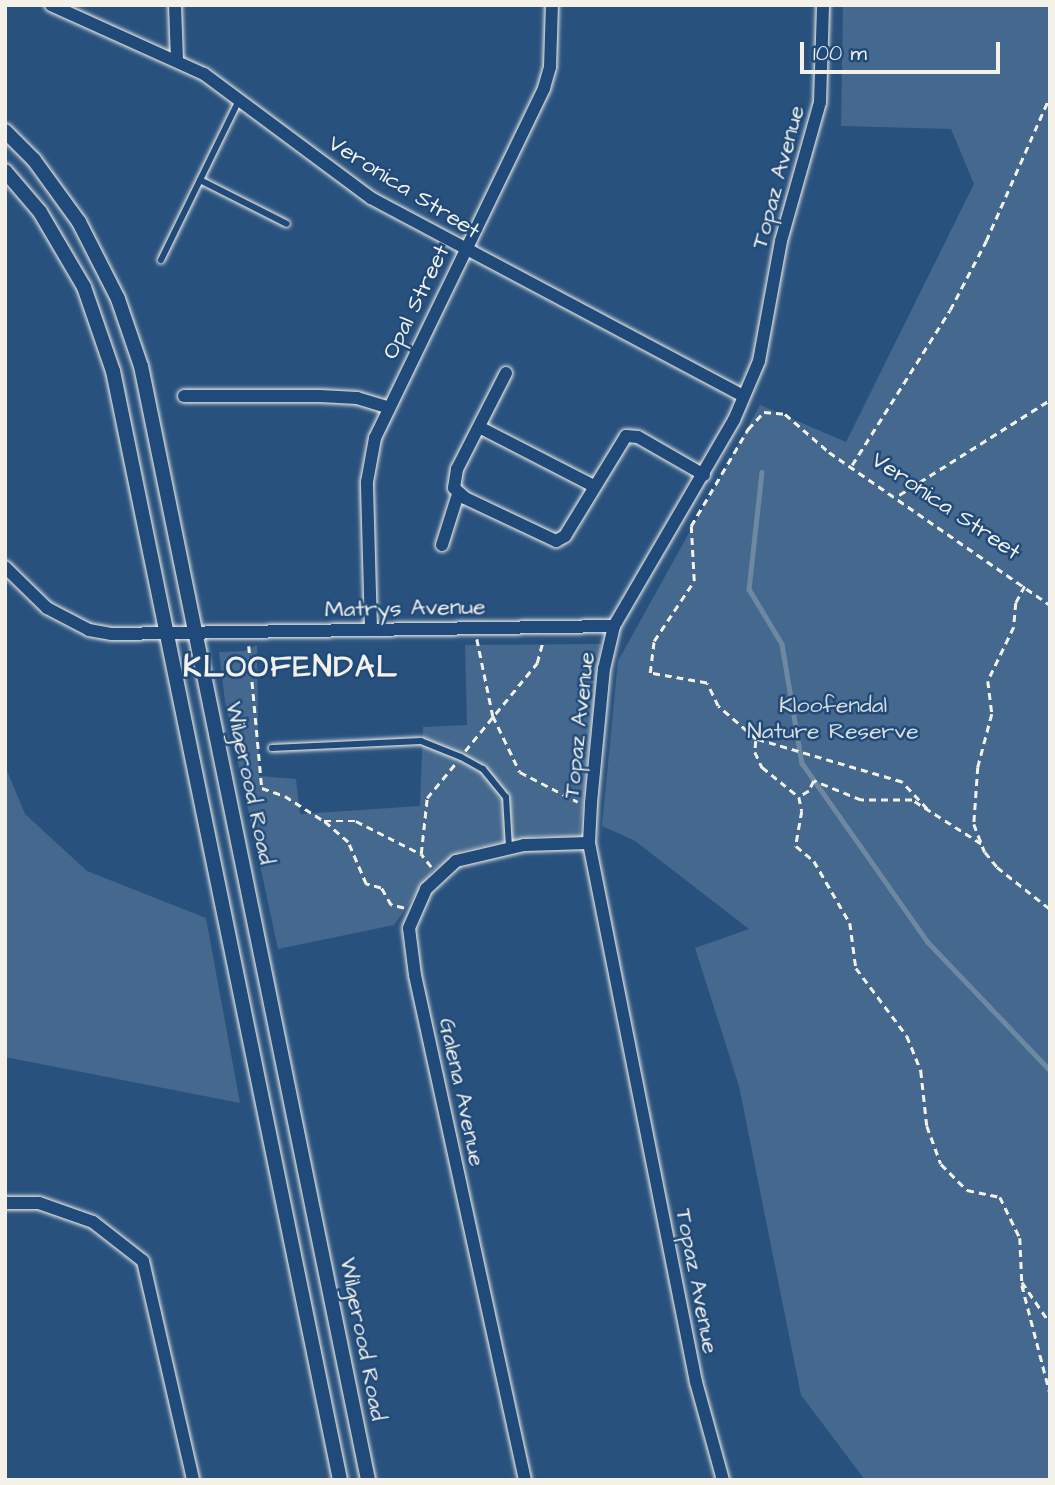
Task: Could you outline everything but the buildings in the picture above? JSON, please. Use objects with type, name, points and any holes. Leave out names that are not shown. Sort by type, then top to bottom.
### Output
[{"type":"street","name":"Veronica Street","points":[[51,5],[177,59],[239,100],[371,198],[464,250],[743,396]]},
{"type":"street","points":[[175,5],[177,59]]},
{"type":"street","name":"Opal Street","points":[[372,629],[367,482],[375,438],[387,407],[544,88],[550,67],[552,5]]},
{"type":"street","name":"Topaz Avenue","points":[[723,1480],[696,1382],[589,844],[591,803],[604,669],[614,626],[704,475],[759,361],[781,241],[818,111],[823,5]]},
{"type":"street","name":"Wilgerood Road","points":[[5,131],[56,188],[79,222],[123,310],[141,366],[368,1480]]},
{"type":"street","points":[[5,171],[63,249],[100,330],[113,371],[340,1480]]},
{"type":"street","points":[[506,373],[481,428],[457,469],[454,488],[458,494],[555,541],[565,536],[620,439],[630,435],[704,475]]},
{"type":"street","points":[[184,396],[357,398],[387,407]]},
{"type":"street","points":[[481,428],[594,486]]},
{"type":"street","points":[[442,545],[458,494]]},
{"type":"street","name":"Matrys Avenue","points":[[5,567],[33,598],[89,630],[196,634],[614,626]]},
{"type":"street","name":"Galena Avenue","points":[[525,1480],[415,975],[409,928],[414,909],[437,875],[456,861],[509,847],[589,844]]},
{"type":"street","points":[[5,1203],[39,1203],[93,1222],[143,1261],[151,1280],[193,1480]]},
{"type":"lane","points":[[161,260],[239,100]]},
{"type":"lane","points":[[200,180],[287,224]]},
{"type":"lane","points":[[272,748],[421,741],[461,757],[483,769],[506,797],[509,847]]},
{"type":"path","points":[[851,467],[950,310],[986,241],[1050,96]]},
{"type":"path","points":[[897,496],[1050,400]]},
{"type":"path","name":"Veronica Street","points":[[755,739],[718,706],[707,683],[650,673],[654,641],[694,581],[691,526],[748,429],[764,412],[785,414],[851,467],[897,496],[1050,605]]},
{"type":"path","points":[[1026,586],[1016,603],[1014,627],[988,681],[992,714],[975,797],[974,824],[981,844],[997,867],[1050,909]]},
{"type":"path","points":[[421,854],[427,799],[537,663],[546,626]]},
{"type":"path","points":[[475,629],[494,716],[520,772],[571,802],[591,803]]},
{"type":"path","points":[[755,739],[762,767],[799,797],[802,811],[796,846],[814,861],[850,923],[856,968],[907,1036],[921,1071],[927,1126],[941,1164],[967,1190],[1000,1197],[1020,1238],[1022,1282],[1050,1393]]},
{"type":"path","points":[[755,739],[902,782],[927,808]]},
{"type":"path","points":[[799,797],[809,791],[814,781],[861,800],[912,800],[981,844]]},
{"type":"path","points":[[414,909],[391,905],[381,888],[366,884],[348,842],[324,821],[356,821],[421,854],[437,875]]},
{"type":"path","points":[[1022,1282],[1050,1324]]},
{"type":"green space","name":"Kloofendal Nature Reserve","points":[[843,5],[1050,5],[1050,1480],[865,1480],[801,1395],[739,1086],[695,948],[749,929],[635,841],[602,826],[618,661],[760,405],[846,442],[974,184],[951,129],[841,126]]},
{"type":"green space","points":[[601,644],[579,837],[537,836],[463,850],[433,870],[394,925],[278,949],[225,702],[219,652],[245,651],[257,645],[259,776],[296,779],[300,814],[420,806],[423,727],[467,725],[465,645]]},
{"type":"green space","points":[[5,766],[25,814],[87,871],[206,918],[240,1103],[5,1057]]},
{"type":"waterway","points":[[762,472],[749,589],[782,644],[802,763],[927,941],[1050,1070]]},
{"type":"district","name":"KLOOFENDAL","points":[[291,667]]}]
